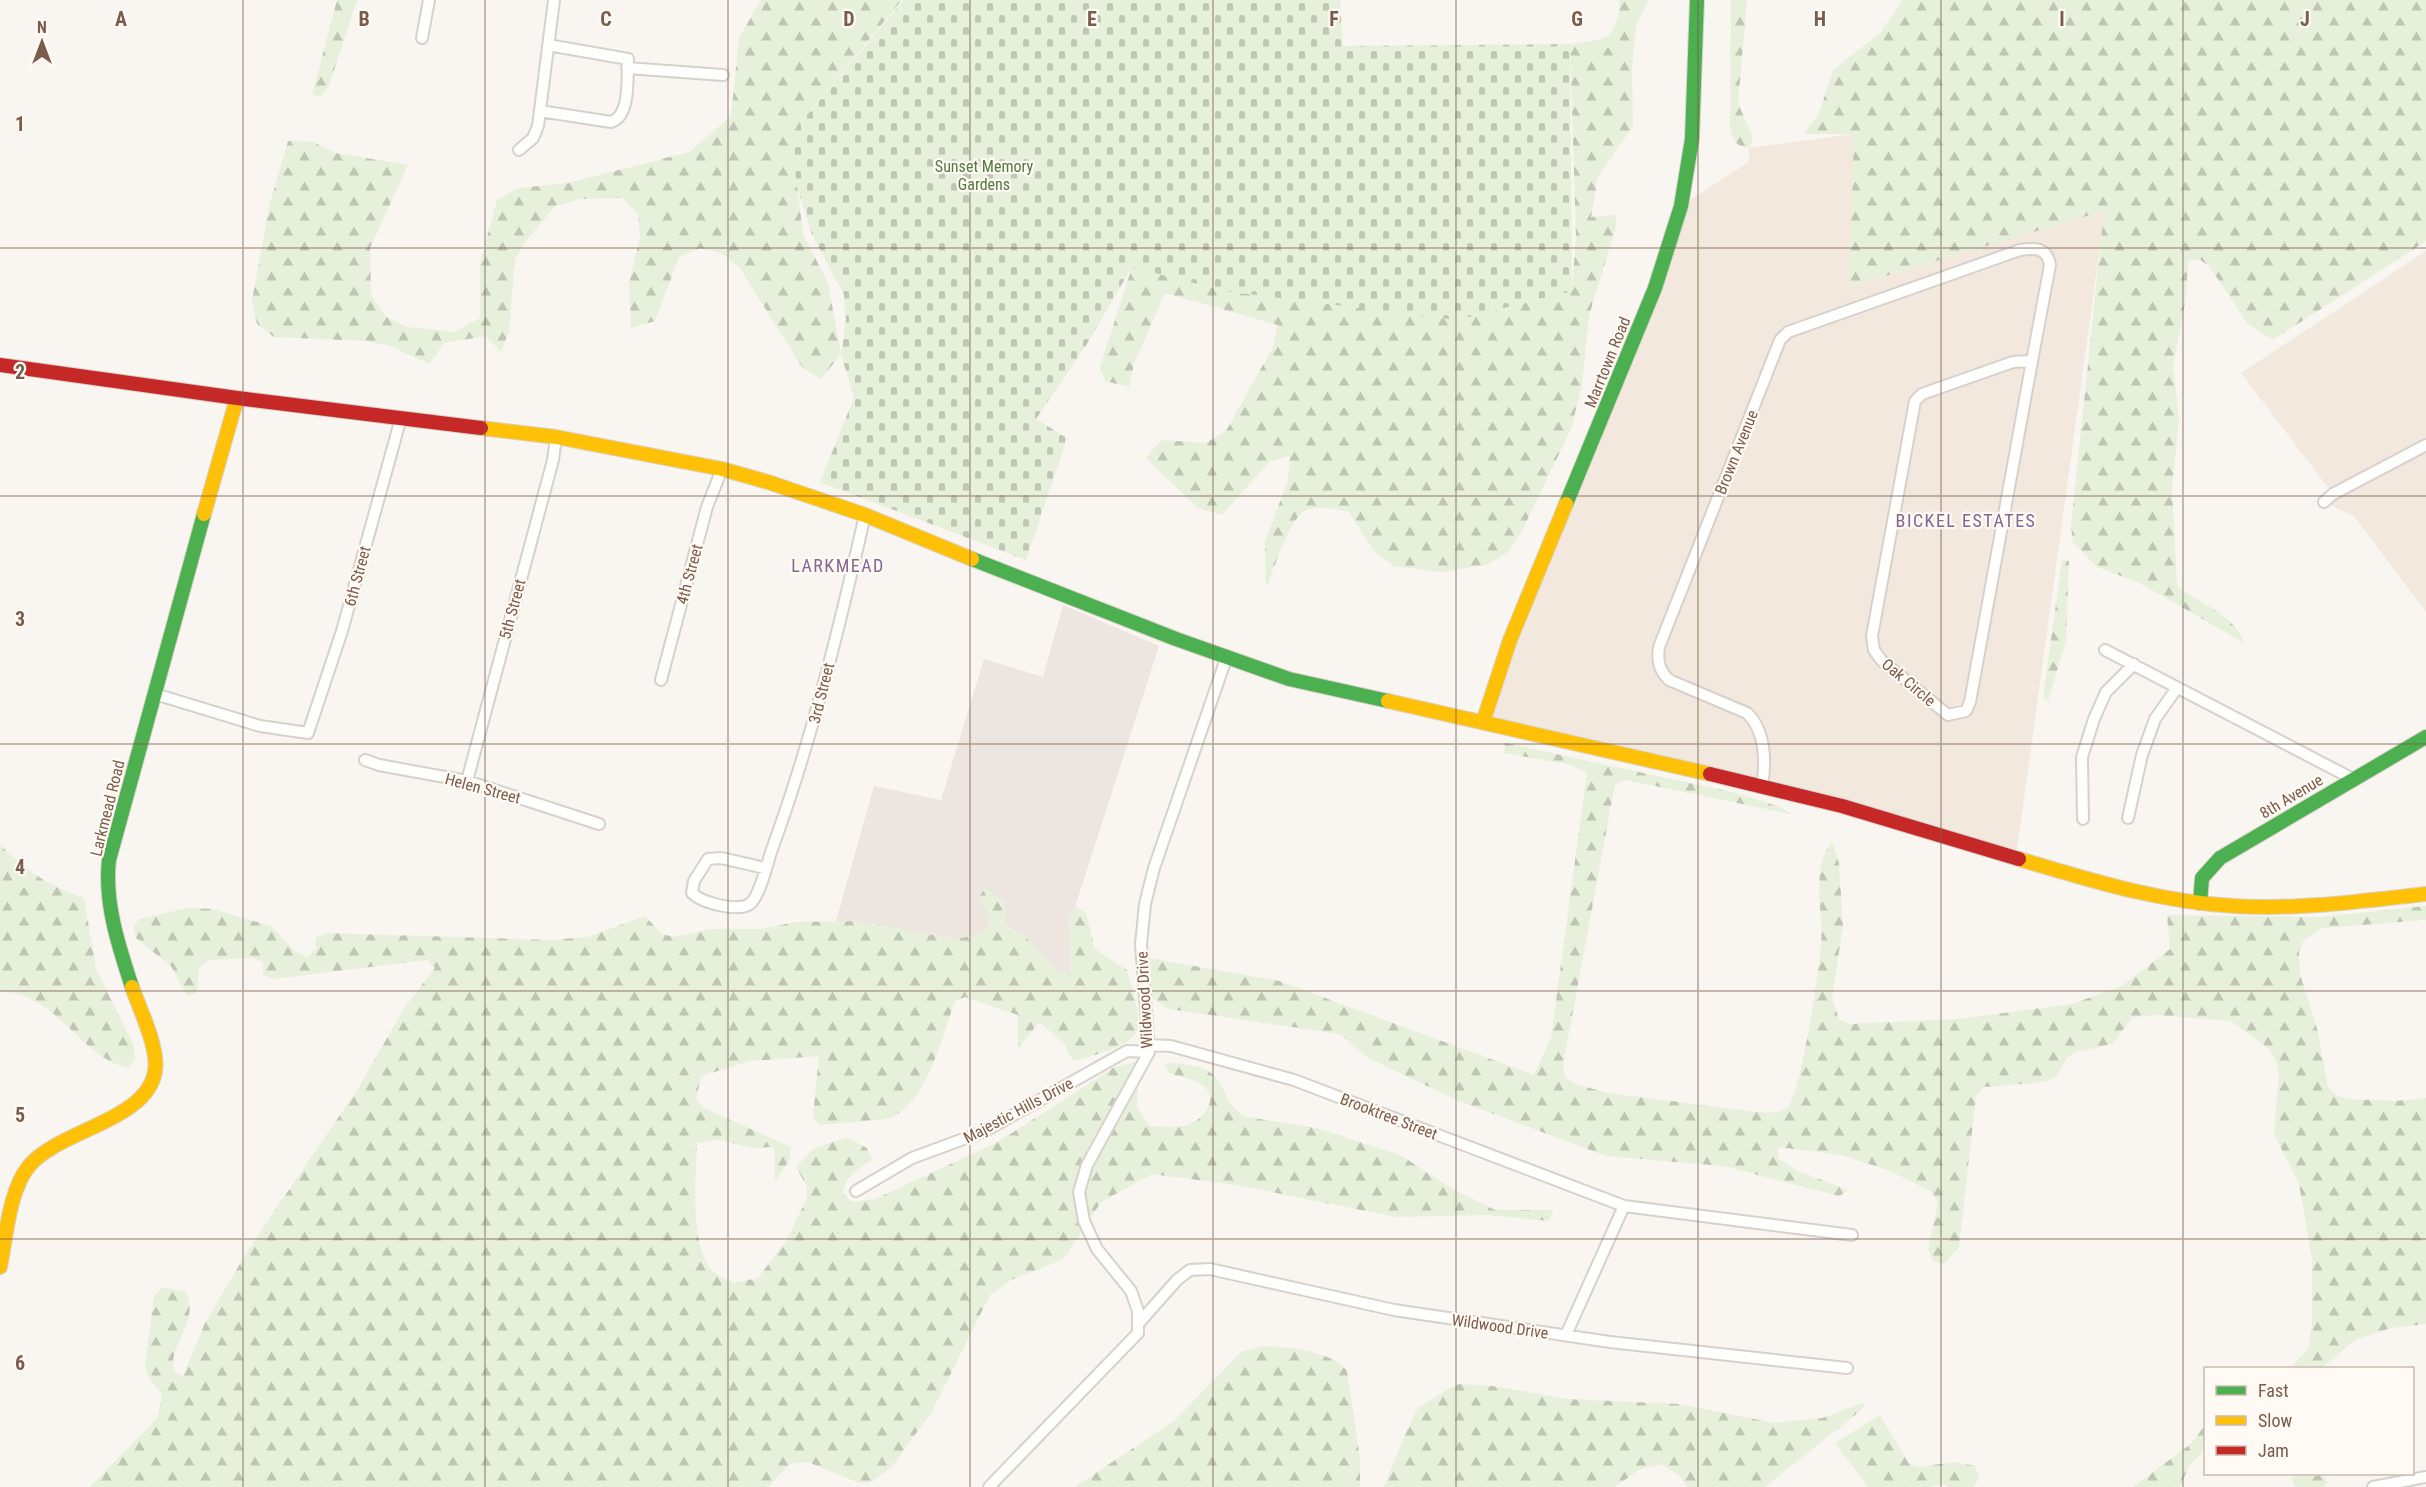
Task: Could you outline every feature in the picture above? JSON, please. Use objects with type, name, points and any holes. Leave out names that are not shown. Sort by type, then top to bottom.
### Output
[{"type":"main road","name":"Marrtown Road","points":[[1483,722],[1510,640],[1655,288],[1681,206],[1692,139],[1698,0]]},
{"type":"main road","points":[[0,365],[237,398],[556,437],[722,469],[865,515],[1022,580],[1289,679],[1842,806],[2113,887],[2152,896],[2200,903],[2272,907],[2426,894]]},
{"type":"main road","name":"Larkmead Road","points":[[0,1267],[9,1221],[27,1167],[43,1152],[65,1138],[132,1106],[146,1095],[155,1078],[155,1056],[124,962],[112,906],[108,864],[237,398]]},
{"type":"main road","name":"8th Avenue","points":[[2200,903],[2199,885],[2202,874],[2220,858],[2426,737]]},
{"type":"street","points":[[422,38],[429,0]]},
{"type":"street","points":[[519,150],[533,138],[538,126],[554,0]]},
{"type":"street","points":[[540,111],[611,122],[618,120],[621,116],[626,97],[628,59],[548,45]]},
{"type":"street","points":[[627,68],[723,75]]},
{"type":"street","name":"Brown Avenue","points":[[1762,787],[1764,755],[1754,719],[1747,713],[1669,680],[1662,672],[1657,658],[1671,614],[1780,340],[1788,332],[2019,250],[2034,248],[2043,251],[2048,258]]},
{"type":"street","name":"Oak Circle","points":[[2032,362],[2013,362],[1922,394],[1915,401],[1872,636],[1874,650],[1881,660],[1948,716],[1966,711],[1970,702],[2050,266],[2048,258]]},
{"type":"street","name":"6th Street","points":[[155,694],[260,726],[308,733],[342,631],[401,418]]},
{"type":"street","name":"5th Street","points":[[467,781],[553,460],[556,437]]},
{"type":"street","points":[[2324,502],[2333,494],[2426,445]]},
{"type":"street","name":"4th Street","points":[[661,680],[707,507],[722,469]]},
{"type":"street","name":"3rd Street","points":[[765,868],[721,858],[708,859],[694,881],[692,894],[698,899],[737,908],[746,907],[753,900],[784,818],[812,727],[865,515]]},
{"type":"street","points":[[2105,650],[2353,779]]},
{"type":"street","name":"Wildwood Drive","points":[[989,1487],[1138,1333],[1138,1311],[1131,1291],[1097,1249],[1084,1221],[1079,1192],[1087,1165],[1148,1048],[1141,944],[1145,904],[1154,868],[1227,656]]},
{"type":"street","points":[[2084,819],[2082,757],[2094,719],[2106,692],[2134,664]]},
{"type":"street","points":[[2128,818],[2142,755],[2155,719],[2177,688]]},
{"type":"street","name":"Helen Street","points":[[365,760],[379,765],[467,781],[599,824]]},
{"type":"street","name":"Brooktree Street","points":[[1148,1048],[1171,1046],[1294,1080],[1624,1206]]},
{"type":"street","name":"Majestic Hills Drive","points":[[856,1191],[912,1158],[985,1131],[1127,1051],[1148,1048]]},
{"type":"street","points":[[1624,1206],[1852,1235]]},
{"type":"street","name":"Wildwood Drive","points":[[1566,1335],[1624,1206]]},
{"type":"street","name":"Wildwood Drive","points":[[1138,1324],[1177,1280],[1190,1270],[1210,1269],[1394,1310],[1610,1342],[1847,1368]]},
{"type":"street","points":[[2373,1487],[2426,1477]]},
{"type":"shaded area","points":[[1854,134],[1849,287],[2105,210],[2016,857],[1483,722],[1681,206],[1749,162],[1749,148]]},
{"type":"shaded area","points":[[2426,251],[2426,612],[2354,516],[2324,502],[2333,494],[2241,373]]},
{"type":"shaded area","points":[[1063,605],[1159,646],[1075,907],[1069,918],[1071,977],[1050,965],[1026,937],[1005,926],[1005,902],[980,897],[990,916],[988,928],[978,935],[954,939],[857,921],[836,921],[874,786],[941,800],[984,659],[1043,677]]},
{"type":"green space","points":[[337,0],[357,0],[329,86],[322,96],[312,95]]},
{"type":"green space","points":[[761,0],[902,0],[791,134],[803,234],[828,283],[841,354],[821,379],[802,367],[739,267],[721,253],[700,248],[679,257],[655,321],[631,328],[629,283],[640,237],[638,214],[623,198],[580,199],[555,206],[527,240],[515,259],[509,331],[501,352],[486,336],[444,343],[429,364],[388,345],[365,341],[274,337],[257,324],[252,301],[269,207],[288,141],[313,142],[336,153],[408,165],[370,248],[371,295],[385,316],[407,327],[455,332],[480,318],[480,263],[497,200],[519,188],[568,183],[689,152],[731,116],[739,38]]},
{"type":"green space","name":"Sunset Memory Gardens","points":[[904,0],[1340,0],[1343,46],[1570,44],[1572,291],[1457,320],[1224,291],[1132,267],[1087,344],[1036,419],[1067,438],[1026,560],[820,482],[854,398],[841,354],[846,320],[844,295],[811,232],[797,187],[791,134]]},
{"type":"green space","points":[[1620,0],[1649,0],[1636,25],[1632,70],[1633,126],[1598,177],[1591,217],[1615,215],[1617,223],[1589,316],[1582,385],[1571,429],[1521,533],[1508,552],[1489,564],[1442,572],[1394,566],[1375,552],[1349,512],[1314,508],[1303,512],[1292,525],[1266,588],[1265,542],[1288,480],[1290,456],[1269,462],[1222,515],[1198,508],[1146,458],[1161,440],[1206,443],[1226,431],[1273,347],[1278,325],[1165,293],[1134,364],[1129,387],[1105,381],[1100,367],[1132,267],[1224,291],[1457,320],[1572,291],[1576,236],[1570,44],[1593,41],[1607,36],[1616,24]]},
{"type":"green space","points":[[1731,0],[1747,0],[1738,103],[1753,138],[1749,148],[1736,142],[1730,129]]},
{"type":"green space","points":[[1903,0],[2426,0],[2426,241],[2273,340],[2248,324],[2209,266],[2199,259],[2188,261],[2186,297],[2173,367],[2179,419],[2172,488],[2177,587],[2225,617],[2240,633],[2244,643],[2140,583],[2097,567],[2073,542],[2071,526],[2104,211],[1849,287],[1854,134],[1803,134],[1819,114],[1833,70],[1880,33]]},
{"type":"green space","points":[[2062,560],[2069,561],[2066,641],[2048,701],[2043,697]]},
{"type":"green space","points":[[1505,743],[1736,793],[1780,807],[1791,814],[1626,780],[1615,784],[1563,1065],[1565,1077],[1575,1084],[1608,1093],[1769,1113],[1788,1107],[1804,1057],[1813,1004],[1821,945],[1819,891],[1821,864],[1832,842],[1839,863],[1843,926],[1832,998],[1839,1019],[1849,1024],[1958,1019],[2072,1004],[2122,986],[2170,949],[2167,915],[2320,917],[2426,906],[2426,920],[2323,928],[2304,940],[2299,951],[2300,974],[2318,1032],[2328,1087],[2336,1095],[2348,1099],[2395,1101],[2426,1098],[2426,1324],[2391,1328],[2356,1339],[2323,1367],[2284,1367],[2293,1366],[2308,1348],[2312,1325],[2312,1260],[2299,1184],[2274,1134],[2279,1073],[2276,1061],[2270,1050],[2231,1021],[2157,1015],[2133,1017],[2112,1044],[2077,1052],[2068,1057],[2056,1076],[2045,1082],[1984,1087],[1976,1096],[1959,1247],[1944,1264],[1933,1261],[1928,1249],[1938,1203],[1932,1192],[1890,1171],[1842,1155],[1778,1147],[1778,1158],[1797,1171],[1849,1190],[1839,1196],[1723,1166],[1606,1156],[1459,1101],[1368,1058],[1340,1034],[1169,1009],[1152,998],[1149,958],[1279,981],[1534,1075],[1551,1038],[1587,773],[1572,765],[1504,753]]},
{"type":"green space","points":[[0,845],[39,877],[59,889],[84,898],[96,969],[134,1046],[135,1059],[128,1068],[95,1051],[38,1003],[20,995],[0,991]]},
{"type":"green space","points":[[986,887],[1005,902],[1005,927],[1026,937],[1050,965],[1070,976],[1069,918],[1075,907],[1086,913],[1095,949],[1127,970],[1137,1009],[1138,1025],[1133,1037],[1098,1054],[1073,1061],[1064,1043],[1039,1022],[1018,1049],[1018,1015],[965,997],[955,1001],[923,1085],[902,1111],[888,1119],[819,1125],[813,1117],[819,1056],[751,1061],[701,1076],[696,1100],[704,1108],[791,1147],[789,1161],[775,1181],[774,1147],[751,1148],[718,1139],[697,1143],[695,1191],[697,1229],[705,1260],[715,1273],[734,1283],[758,1278],[786,1241],[807,1198],[807,1187],[796,1167],[813,1149],[847,1137],[867,1148],[872,1160],[850,1177],[843,1193],[852,1202],[875,1199],[996,1143],[1115,1067],[1139,1061],[1137,1107],[1150,1126],[1183,1126],[1203,1115],[1210,1102],[1207,1089],[1193,1080],[1169,1073],[1164,1063],[1195,1066],[1211,1073],[1234,1108],[1247,1117],[1317,1128],[1402,1156],[1452,1189],[1495,1210],[1553,1210],[1549,1221],[1487,1215],[1396,1217],[1237,1185],[1152,1174],[1101,1202],[1064,1259],[1011,1280],[990,1295],[932,1411],[892,1467],[871,1482],[859,1483],[808,1462],[790,1464],[768,1487],[90,1487],[158,1417],[162,1394],[148,1377],[145,1365],[154,1297],[162,1287],[186,1292],[189,1312],[173,1360],[173,1370],[183,1376],[205,1323],[250,1247],[357,1090],[405,1007],[435,968],[427,960],[274,979],[263,975],[263,963],[254,958],[208,960],[199,967],[197,992],[187,996],[171,966],[136,938],[133,928],[139,919],[188,908],[212,909],[271,926],[296,952],[307,957],[316,949],[316,938],[327,933],[551,940],[587,937],[645,916],[662,934],[674,937],[711,929],[762,929],[795,922],[857,921],[954,939],[978,935],[988,928],[990,916],[979,897]]},
{"type":"green space","points":[[1264,1346],[1309,1351],[1331,1359],[1347,1371],[1360,1458],[1360,1487],[1075,1487],[1175,1420],[1241,1352]]},
{"type":"green space","points":[[1457,1384],[1493,1386],[1568,1399],[1679,1404],[1774,1423],[1822,1418],[1866,1402],[1860,1411],[1765,1487],[1687,1487],[1681,1477],[1661,1464],[1640,1469],[1615,1487],[1384,1487],[1418,1408]]},
{"type":"green space","points":[[1880,1415],[1909,1464],[1919,1467],[1954,1462],[1975,1466],[1979,1476],[1974,1487],[1948,1487],[1943,1484],[1929,1487],[1868,1487],[1835,1443]]},
{"type":"green space","points":[[2204,1426],[2204,1450],[2189,1466],[2180,1487],[2133,1487],[2192,1443]]},
{"type":"green space","points":[[2294,1475],[2324,1475],[2327,1482],[2324,1487],[2295,1487],[2292,1479]]},
{"type":"traffic: fast","points":[[1566,504],[1655,288],[1681,206],[1692,139],[1697,0]]},
{"type":"traffic: fast","points":[[132,987],[111,909],[109,860],[204,514]]},
{"type":"traffic: fast","points":[[972,559],[1176,639],[1289,679],[1388,701]]},
{"type":"traffic: fast","points":[[2200,903],[2202,878],[2220,858],[2426,737]]},
{"type":"traffic: slow","points":[[204,514],[237,398]]},
{"type":"traffic: slow","points":[[481,428],[556,437],[722,469],[865,515],[972,559]]},
{"type":"traffic: slow","points":[[1483,722],[1510,640],[1566,504]]},
{"type":"traffic: slow","points":[[1388,701],[1710,774]]},
{"type":"traffic: slow","points":[[2019,859],[2125,889],[2206,904],[2258,907],[2306,906],[2426,894]]},
{"type":"traffic: slow","points":[[0,1267],[13,1201],[22,1176],[29,1166],[63,1141],[128,1108],[144,1095],[153,1078],[155,1057],[149,1030],[132,987]]},
{"type":"traffic: jam","points":[[0,365],[237,398],[481,428]]},
{"type":"traffic: jam","points":[[1710,774],[1842,806],[2019,859]]},
{"type":"district","name":"BICKEL ESTATES","points":[[1966,521]]},
{"type":"district","name":"LARKMEAD","points":[[838,566]]}]
